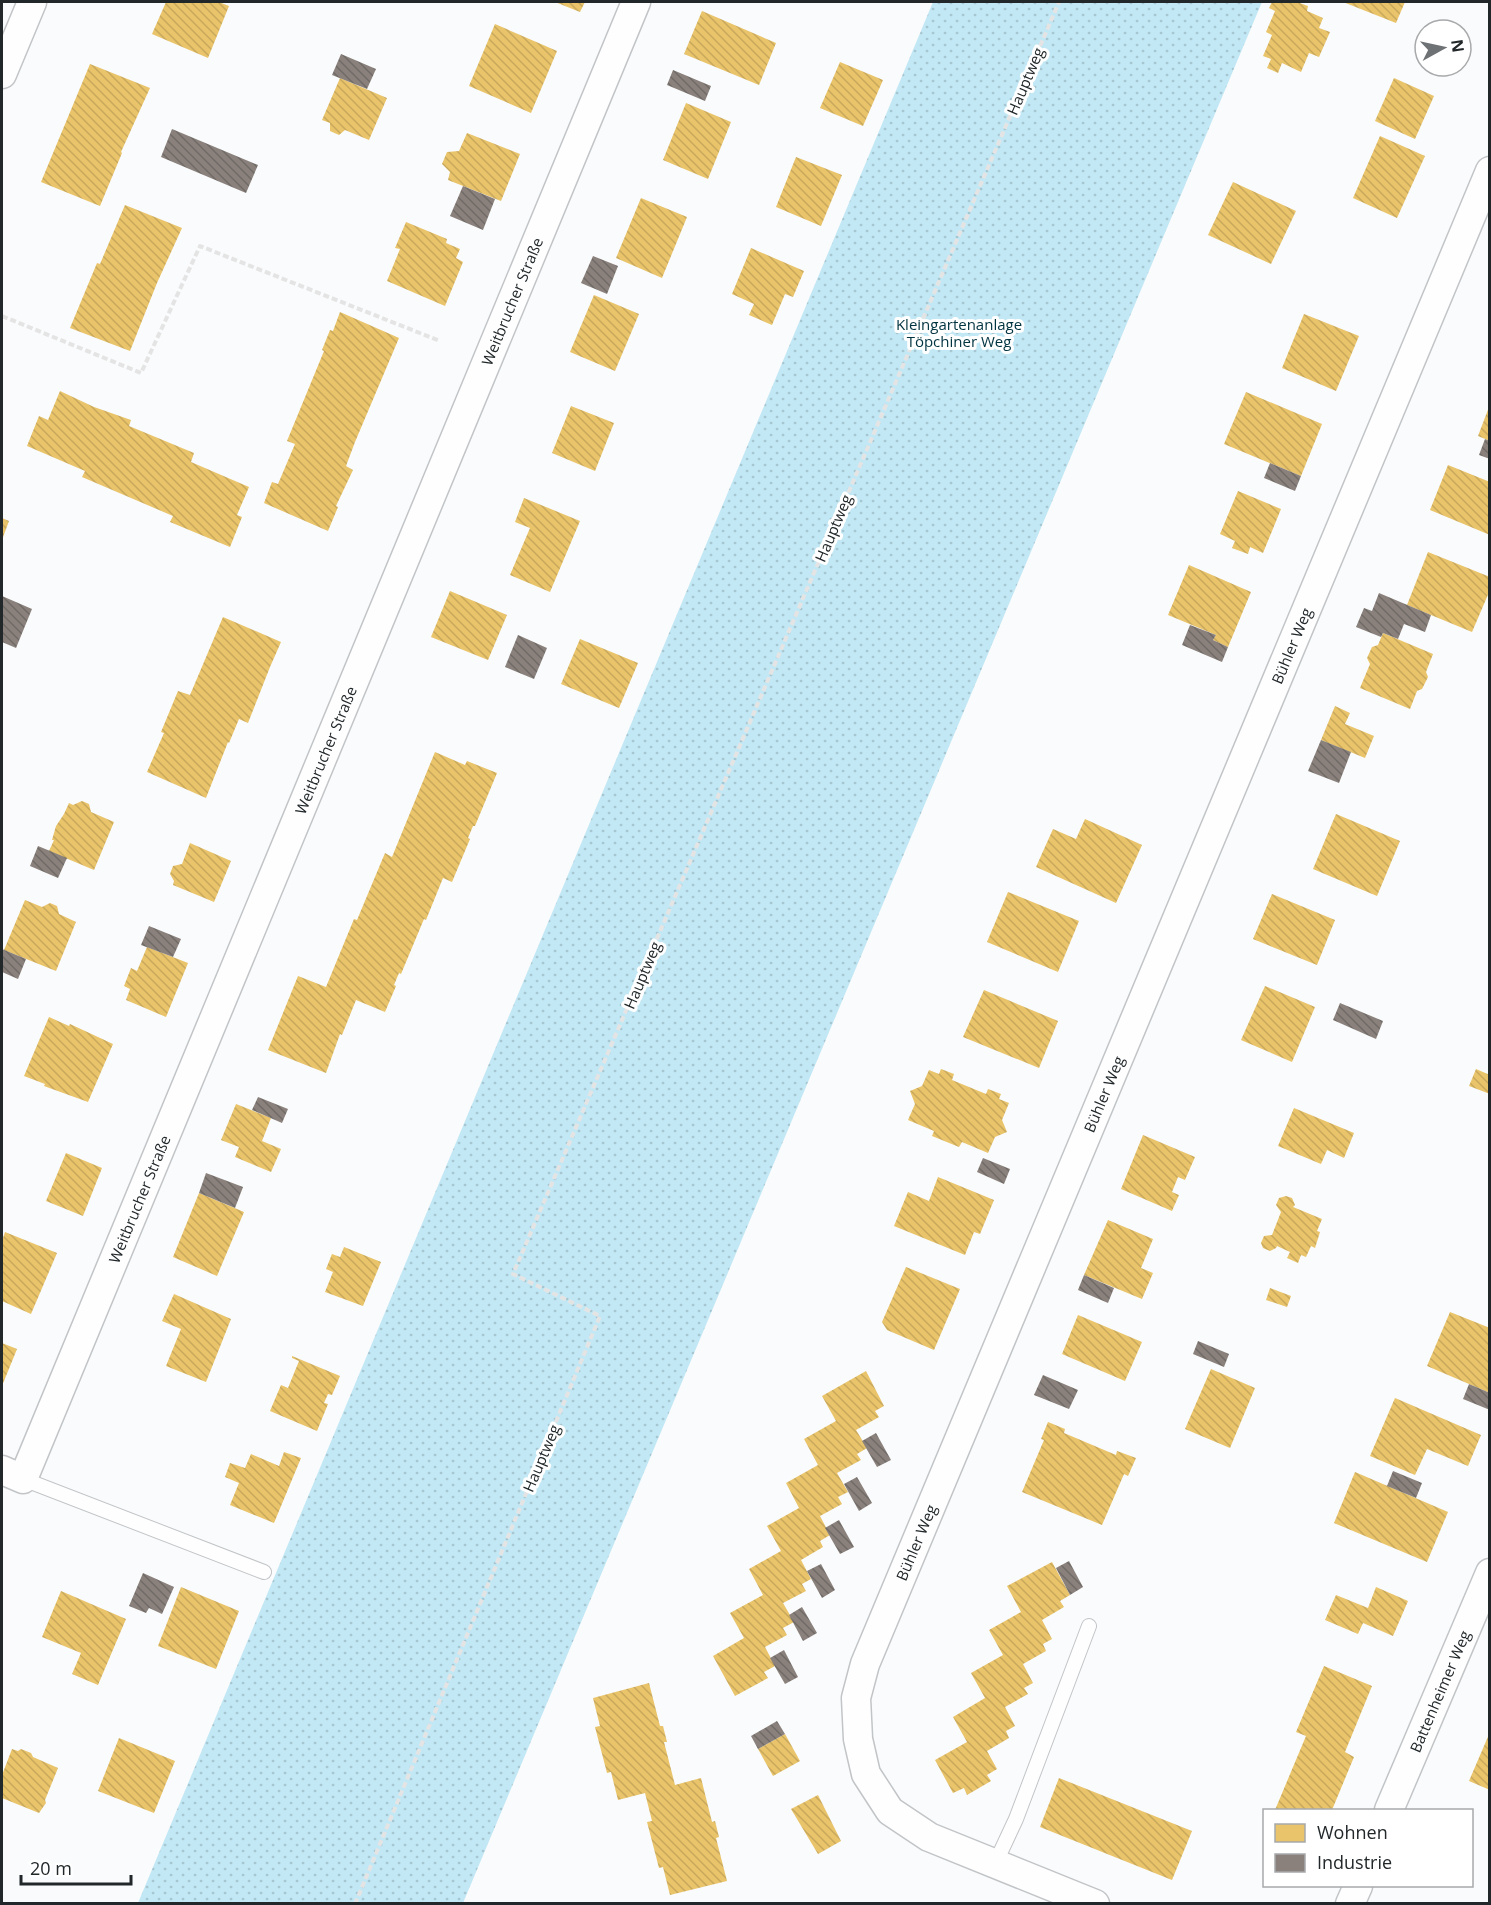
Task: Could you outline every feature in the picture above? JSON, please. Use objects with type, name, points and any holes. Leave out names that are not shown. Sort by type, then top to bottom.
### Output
[{"type":"street","points":[[2,74],[32,2]]},
{"type":"street","name":"Weitbrucher Straße","points":[[12,1474],[636,2]]},
{"type":"street","name":"Bühler Weg","points":[[1095,1904],[929,1837],[890,1811],[866,1774],[858,1739],[856,1698],[865,1664],[1490,171]]},
{"type":"street","name":"Battenheimer Weg","points":[[1389,1809],[1490,1573]]},
{"type":"street","points":[[1350,1904],[1358,1887]]},
{"type":"lane","points":[[12,1474],[264,1572]]},
{"type":"lane","points":[[995,1863],[1016,1820],[1089,1626]]},
{"type":"path","name":"Hauptweg","points":[[355,1904],[600,1316],[513,1274],[1059,2]]},
{"type":"path","points":[[2,316],[141,373],[200,246],[440,341]]},
{"type":"green space","name":"Kleingartenanlage Töpchiner Weg","points":[[933,2],[1262,2],[463,1903],[138,1903]]},
{"type":"building: Wohnen","points":[[166,2],[219,2],[229,6],[208,58],[152,34]]},
{"type":"building: Wohnen","points":[[555,2],[585,2],[580,12]]},
{"type":"building: Wohnen","points":[[1272,2],[1297,2],[1308,6],[1307,11],[1323,18],[1319,28],[1330,32],[1319,57],[1309,53],[1301,72],[1282,63],[1278,73],[1267,68],[1271,59],[1263,56],[1272,35],[1266,32],[1275,11],[1269,8]]},
{"type":"building: Wohnen","points":[[1343,2],[1405,2],[1396,23]]},
{"type":"building: Wohnen","points":[[702,11],[776,43],[759,85],[684,54]]},
{"type":"building: Wohnen","points":[[495,24],[557,51],[531,113],[469,86]]},
{"type":"building: Wohnen","points":[[840,62],[883,80],[863,126],[820,108]]},
{"type":"building: Wohnen","points":[[90,64],[150,88],[100,206],[41,182]]},
{"type":"building: Wohnen","points":[[340,78],[387,98],[369,140],[345,130],[339,135],[330,131],[330,123],[322,120]]},
{"type":"building: Wohnen","points":[[1394,78],[1434,96],[1415,139],[1375,121]]},
{"type":"building: Wohnen","points":[[686,103],[731,122],[708,179],[663,160]]},
{"type":"building: Wohnen","points":[[467,133],[520,154],[501,201],[448,180],[450,172],[442,164],[447,152],[459,151]]},
{"type":"building: Wohnen","points":[[1380,136],[1425,156],[1397,218],[1353,198]]},
{"type":"building: Wohnen","points":[[796,157],[842,175],[821,226],[776,207]]},
{"type":"building: Wohnen","points":[[1233,182],[1296,211],[1271,264],[1208,235]]},
{"type":"building: Wohnen","points":[[641,198],[687,217],[662,278],[616,258]]},
{"type":"building: Wohnen","points":[[125,205],[182,228],[130,351],[70,328],[97,263],[100,264]]},
{"type":"building: Wohnen","points":[[406,222],[447,239],[446,243],[460,249],[456,258],[463,262],[445,306],[387,281],[400,249],[395,248]]},
{"type":"building: Wohnen","points":[[751,248],[804,271],[793,297],[785,294],[772,325],[749,315],[754,304],[732,294]]},
{"type":"building: Wohnen","points":[[594,295],[639,314],[615,371],[570,352]]},
{"type":"building: Wohnen","points":[[340,312],[399,338],[346,466],[353,470],[336,506],[338,507],[328,531],[264,503],[272,482],[278,484],[295,444],[287,441],[324,351],[322,350],[330,330],[333,331]]},
{"type":"building: Wohnen","points":[[1304,314],[1359,336],[1336,391],[1282,368]]},
{"type":"building: Wohnen","points":[[60,391],[94,407],[131,420],[129,426],[194,453],[191,462],[249,487],[237,515],[242,517],[230,547],[170,522],[173,516],[82,477],[85,471],[27,446],[39,416],[48,420]]},
{"type":"building: Wohnen","points":[[1246,392],[1322,424],[1301,476],[1224,444]]},
{"type":"building: Wohnen","points":[[571,406],[614,423],[595,471],[552,453]]},
{"type":"building: Wohnen","points":[[1490,407],[1490,441],[1478,436]]},
{"type":"building: Wohnen","points":[[1448,465],[1490,482],[1490,535],[1430,510]]},
{"type":"building: Wohnen","points":[[1238,491],[1281,509],[1263,553],[1250,547],[1248,554],[1232,548],[1235,541],[1220,534]]},
{"type":"building: Wohnen","points":[[524,498],[580,521],[550,592],[510,575],[530,528],[515,522]]},
{"type":"building: Wohnen","points":[[2,518],[9,521],[2,540]]},
{"type":"building: Wohnen","points":[[1428,552],[1490,577],[1490,590],[1472,632],[1407,605]]},
{"type":"building: Wohnen","points":[[1189,565],[1251,592],[1228,647],[1213,640],[1216,635],[1168,615]]},
{"type":"building: Wohnen","points":[[450,591],[507,615],[488,660],[431,637]]},
{"type":"building: Wohnen","points":[[223,617],[281,642],[248,723],[239,719],[206,798],[147,772],[164,733],[161,732],[178,691],[190,695]]},
{"type":"building: Wohnen","points":[[1383,633],[1433,654],[1426,672],[1428,677],[1422,689],[1417,691],[1410,709],[1360,688],[1370,664],[1367,658],[1372,647],[1378,645]]},
{"type":"building: Wohnen","points":[[580,639],[638,663],[619,708],[561,684]]},
{"type":"building: Wohnen","points":[[1335,706],[1350,713],[1345,724],[1374,736],[1365,758],[1321,740]]},
{"type":"building: Wohnen","points":[[435,752],[465,765],[467,761],[497,773],[468,838],[470,839],[452,882],[443,878],[401,974],[399,973],[385,1012],[356,1000],[342,1035],[340,1034],[326,1073],[268,1050],[298,976],[326,987],[385,853],[392,857]]},
{"type":"building: Wohnen","points":[[82,801],[89,804],[91,812],[114,822],[94,870],[49,851],[54,840],[52,840],[56,826],[69,803],[73,805]]},
{"type":"building: Wohnen","points":[[1336,814],[1400,841],[1377,896],[1313,869]]},
{"type":"building: Wohnen","points":[[1085,819],[1142,845],[1116,903],[1036,867],[1053,829],[1076,839]]},
{"type":"building: Wohnen","points":[[190,843],[231,861],[214,902],[173,885],[174,881],[170,874],[173,866],[182,864]]},
{"type":"building: Wohnen","points":[[1008,892],[1079,921],[1058,972],[987,942]]},
{"type":"building: Wohnen","points":[[1272,894],[1335,920],[1317,965],[1253,939]]},
{"type":"building: Wohnen","points":[[25,900],[42,907],[50,903],[57,906],[59,914],[76,922],[56,971],[4,950]]},
{"type":"building: Wohnen","points":[[147,947],[188,963],[166,1017],[126,1000],[130,989],[124,986],[131,968],[137,971]]},
{"type":"building: Wohnen","points":[[1265,986],[1315,1007],[1292,1062],[1241,1040]]},
{"type":"building: Wohnen","points":[[984,990],[1058,1021],[1039,1068],[963,1037]]},
{"type":"building: Wohnen","points":[[49,1017],[113,1044],[88,1102],[24,1076]]},
{"type":"building: Wohnen","points":[[941,1069],[954,1074],[952,1080],[986,1094],[988,1089],[1001,1094],[999,1099],[1009,1103],[1002,1120],[1007,1132],[995,1137],[988,1153],[962,1142],[959,1147],[932,1136],[934,1131],[908,1120],[915,1104],[910,1091],[922,1086],[929,1070],[939,1074]]},
{"type":"building: Wohnen","points":[[1476,1069],[1490,1075],[1490,1094],[1469,1086]]},
{"type":"building: Wohnen","points":[[236,1104],[271,1118],[262,1141],[281,1149],[271,1172],[235,1157],[239,1147],[221,1140]]},
{"type":"building: Wohnen","points":[[1294,1108],[1354,1133],[1344,1158],[1327,1150],[1321,1164],[1278,1146]]},
{"type":"building: Wohnen","points":[[1143,1135],[1195,1157],[1185,1180],[1178,1177],[1172,1192],[1179,1195],[1172,1211],[1121,1189]]},
{"type":"building: Wohnen","points":[[66,1153],[102,1168],[83,1216],[46,1201]]},
{"type":"building: Wohnen","points":[[938,1177],[994,1200],[980,1234],[974,1232],[965,1255],[894,1226],[908,1192],[929,1201]]},
{"type":"building: Wohnen","points":[[199,1193],[244,1212],[217,1276],[173,1257]]},
{"type":"building: Wohnen","points":[[1286,1196],[1292,1198],[1295,1205],[1293,1207],[1322,1219],[1317,1231],[1320,1232],[1315,1248],[1311,1246],[1306,1257],[1301,1255],[1298,1263],[1287,1258],[1290,1252],[1277,1246],[1270,1251],[1263,1248],[1261,1243],[1264,1236],[1272,1235],[1281,1212],[1276,1205],[1279,1198]]},
{"type":"building: Wohnen","points":[[1108,1220],[1153,1239],[1141,1268],[1153,1273],[1142,1299],[1084,1275]]},
{"type":"building: Wohnen","points":[[5,1232],[57,1253],[31,1314],[2,1301],[2,1241]]},
{"type":"building: Wohnen","points":[[344,1247],[381,1262],[363,1306],[325,1292],[333,1272],[326,1269],[332,1254],[340,1257]]},
{"type":"building: Wohnen","points":[[906,1267],[960,1289],[934,1350],[887,1330],[882,1322]]},
{"type":"building: Wohnen","points":[[1270,1288],[1291,1296],[1287,1307],[1266,1300]]},
{"type":"building: Wohnen","points":[[174,1294],[231,1319],[206,1382],[166,1366],[181,1329],[162,1321]]},
{"type":"building: Wohnen","points":[[1450,1312],[1490,1328],[1490,1393],[1427,1366]]},
{"type":"building: Wohnen","points":[[1078,1315],[1142,1342],[1125,1381],[1062,1354]]},
{"type":"building: Wohnen","points":[[2,1343],[17,1349],[2,1386]]},
{"type":"building: Wohnen","points":[[292,1356],[340,1376],[332,1395],[328,1394],[324,1403],[328,1404],[317,1431],[270,1411],[281,1385],[288,1388],[299,1361]]},
{"type":"building: Wohnen","points":[[1211,1369],[1255,1388],[1230,1448],[1185,1429]]},
{"type":"building: Wohnen","points":[[866,1371],[884,1406],[875,1411],[879,1417],[856,1430],[867,1448],[857,1454],[861,1460],[837,1473],[848,1492],[838,1497],[842,1504],[820,1516],[830,1535],[820,1541],[823,1547],[801,1560],[811,1579],[802,1584],[806,1591],[783,1603],[794,1622],[783,1628],[787,1635],[765,1647],[775,1666],[764,1672],[768,1678],[735,1696],[713,1656],[744,1638],[730,1613],[763,1595],[749,1569],[781,1551],[767,1526],[799,1508],[786,1483],[818,1465],[804,1439],[836,1421],[822,1396]]},
{"type":"building: Wohnen","points":[[1395,1398],[1481,1435],[1468,1466],[1427,1449],[1415,1475],[1370,1456]]},
{"type":"building: Wohnen","points":[[1048,1422],[1065,1429],[1064,1433],[1116,1455],[1117,1451],[1136,1458],[1128,1476],[1124,1474],[1102,1525],[1022,1492],[1044,1440],[1041,1439]]},
{"type":"building: Wohnen","points":[[284,1452],[301,1458],[274,1523],[230,1505],[239,1483],[225,1477],[230,1463],[245,1468],[251,1454],[279,1466]]},
{"type":"building: Wohnen","points":[[1355,1472],[1448,1512],[1427,1562],[1334,1523]]},
{"type":"building: Wohnen","points":[[1052,1562],[1070,1595],[1060,1601],[1064,1607],[1042,1620],[1052,1639],[1043,1644],[1046,1651],[1023,1664],[1033,1683],[1024,1688],[1028,1694],[1005,1707],[1015,1726],[1006,1731],[1009,1738],[987,1751],[997,1769],[987,1775],[991,1781],[967,1795],[964,1788],[953,1793],[935,1760],[967,1742],[953,1717],[985,1698],[971,1673],[1003,1655],[989,1630],[1021,1612],[1007,1586]]},
{"type":"building: Wohnen","points":[[181,1587],[239,1611],[216,1669],[158,1646]]},
{"type":"building: Wohnen","points":[[1376,1587],[1408,1601],[1393,1636],[1363,1623],[1358,1634],[1325,1620],[1336,1595],[1368,1608]]},
{"type":"building: Wohnen","points":[[61,1591],[126,1619],[98,1685],[72,1674],[81,1653],[42,1637]]},
{"type":"building: Wohnen","points":[[1324,1666],[1372,1686],[1345,1752],[1354,1757],[1332,1809],[1275,1809],[1306,1736],[1296,1732]]},
{"type":"building: Wohnen","points":[[649,1683],[660,1726],[663,1726],[667,1742],[664,1742],[675,1785],[701,1778],[712,1822],[715,1821],[719,1837],[716,1838],[727,1881],[670,1895],[663,1867],[659,1868],[647,1822],[652,1821],[645,1793],[618,1800],[611,1772],[607,1773],[595,1727],[600,1726],[593,1698]]},
{"type":"building: Wohnen","points":[[1490,1732],[1490,1790],[1469,1781]]},
{"type":"building: Wohnen","points":[[785,1734],[800,1761],[773,1776],[758,1749]]},
{"type":"building: Wohnen","points":[[119,1738],[175,1761],[154,1813],[98,1791]]},
{"type":"building: Wohnen","points":[[12,1749],[18,1751],[21,1749],[31,1753],[33,1757],[58,1768],[45,1800],[46,1803],[39,1813],[2,1798],[2,1775]]},
{"type":"building: Wohnen","points":[[1059,1778],[1192,1831],[1172,1880],[1040,1827]]},
{"type":"building: Wohnen","points":[[818,1795],[841,1841],[818,1854],[791,1809]]},
{"type":"building: Industrie","points":[[341,54],[376,69],[367,89],[332,75]]},
{"type":"building: Industrie","points":[[673,70],[711,86],[705,101],[667,85]]},
{"type":"building: Industrie","points":[[172,129],[258,165],[246,193],[161,157]]},
{"type":"building: Industrie","points":[[463,186],[495,199],[483,230],[450,216]]},
{"type":"building: Industrie","points":[[593,256],[618,266],[607,294],[581,283]]},
{"type":"building: Industrie","points":[[1485,439],[1490,441],[1490,459],[1479,455]]},
{"type":"building: Industrie","points":[[1270,463],[1301,476],[1295,491],[1264,478]]},
{"type":"building: Industrie","points":[[1379,593],[1431,615],[1425,632],[1404,624],[1398,639],[1383,633],[1381,637],[1356,627],[1364,608],[1372,611]]},
{"type":"building: Industrie","points":[[2,596],[32,609],[16,648],[2,642]]},
{"type":"building: Industrie","points":[[1190,625],[1216,635],[1213,640],[1228,647],[1222,662],[1182,645]]},
{"type":"building: Industrie","points":[[518,635],[547,648],[534,679],[505,667]]},
{"type":"building: Industrie","points":[[1321,740],[1351,752],[1339,783],[1308,771]]},
{"type":"building: Industrie","points":[[38,846],[67,858],[58,878],[30,866]]},
{"type":"building: Industrie","points":[[149,926],[181,939],[173,957],[141,945]]},
{"type":"building: Industrie","points":[[2,949],[26,959],[18,979],[2,972]]},
{"type":"building: Industrie","points":[[1340,1003],[1383,1021],[1376,1039],[1333,1020]]},
{"type":"building: Industrie","points":[[258,1097],[288,1109],[282,1123],[252,1110]]},
{"type":"building: Industrie","points":[[983,1158],[1010,1169],[1004,1184],[977,1172]]},
{"type":"building: Industrie","points":[[206,1173],[243,1187],[235,1208],[199,1193]]},
{"type":"building: Industrie","points":[[1084,1275],[1114,1288],[1108,1303],[1078,1290]]},
{"type":"building: Industrie","points":[[1198,1341],[1229,1354],[1224,1367],[1193,1354]]},
{"type":"building: Industrie","points":[[1043,1375],[1078,1390],[1069,1409],[1034,1395]]},
{"type":"building: Industrie","points":[[1469,1384],[1490,1393],[1490,1410],[1463,1399]]},
{"type":"building: Industrie","points":[[876,1433],[891,1460],[877,1467],[862,1441]]},
{"type":"building: Industrie","points":[[1393,1471],[1422,1483],[1416,1498],[1387,1486]]},
{"type":"building: Industrie","points":[[857,1477],[872,1503],[859,1511],[844,1484]]},
{"type":"building: Industrie","points":[[839,1520],[854,1547],[840,1554],[825,1528]]},
{"type":"building: Industrie","points":[[1069,1561],[1083,1587],[1070,1595],[1056,1568]]},
{"type":"building: Industrie","points":[[821,1564],[835,1590],[822,1598],[807,1571]]},
{"type":"building: Industrie","points":[[143,1573],[174,1587],[162,1614],[149,1608],[146,1613],[129,1606]]},
{"type":"building: Industrie","points":[[802,1607],[817,1633],[803,1641],[789,1615]]},
{"type":"building: Industrie","points":[[784,1650],[798,1677],[785,1684],[770,1658]]},
{"type":"building: Industrie","points":[[777,1721],[785,1734],[758,1749],[751,1736]]}]
